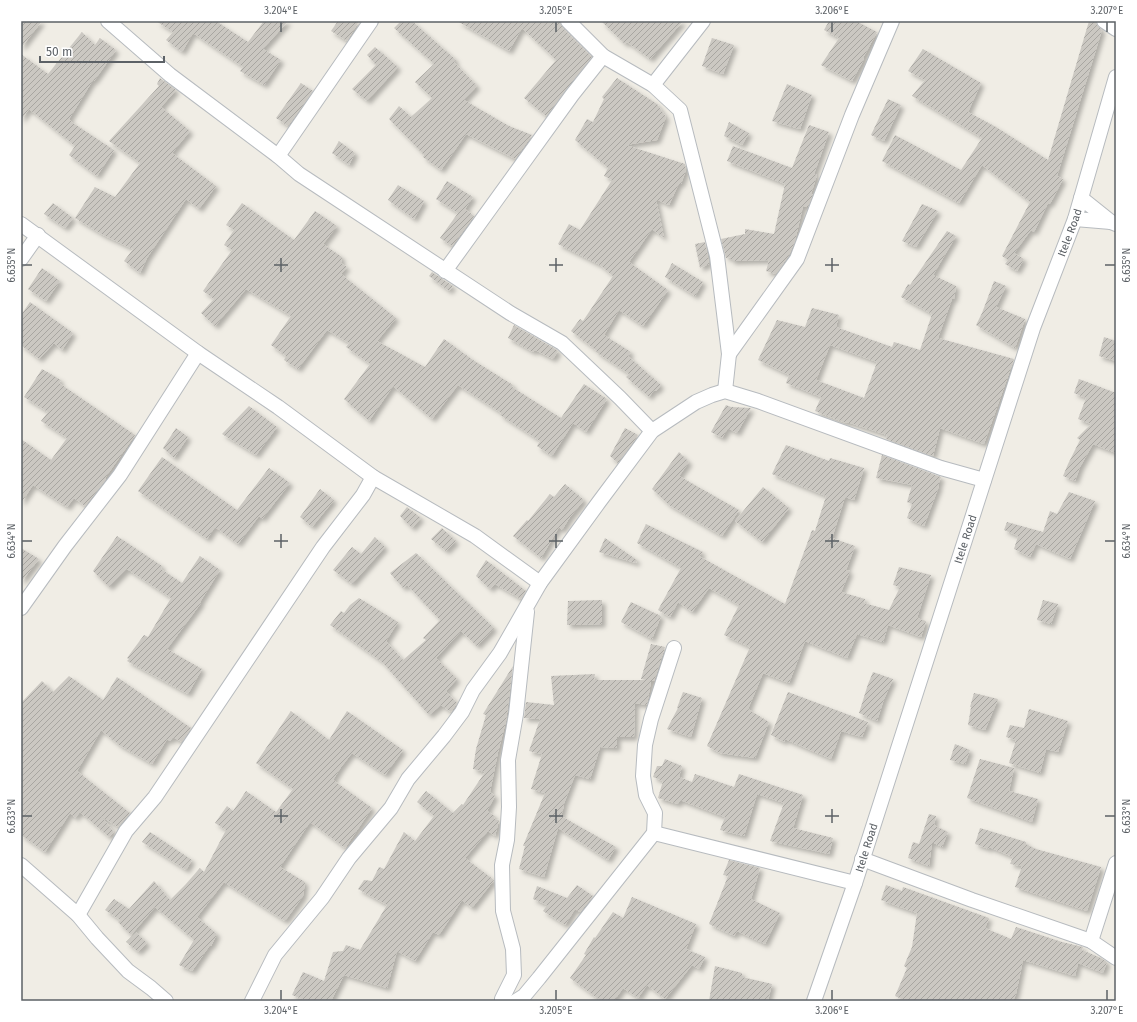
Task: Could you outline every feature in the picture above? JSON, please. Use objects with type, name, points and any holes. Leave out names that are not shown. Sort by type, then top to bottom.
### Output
[{"type":"street","points":[[110,21],[170,75],[278,156],[299,174],[445,271],[510,313],[562,344],[620,398],[652,431]]},
{"type":"street","points":[[278,156],[371,21]]},
{"type":"street","points":[[568,21],[603,56],[653,86],[680,110],[717,256],[729,354],[725,391]]},
{"type":"street","points":[[653,86],[703,21]]},
{"type":"street","points":[[729,354],[797,259],[852,115],[892,21]]},
{"type":"street","points":[[1104,21],[1116,29]]},
{"type":"street","points":[[445,271],[572,95],[603,56]]},
{"type":"street","name":"Itele Road","points":[[814,1001],[855,883],[1033,328],[1081,198],[1116,77]]},
{"type":"street","points":[[1081,198],[1114,223]]},
{"type":"street","points":[[1074,219],[1114,223]]},
{"type":"street","points":[[21,224],[198,353],[278,407],[373,477],[475,536],[540,583]]},
{"type":"street","points":[[21,259],[38,235]]},
{"type":"street","points":[[21,608],[65,546],[120,475],[198,353]]},
{"type":"street","points":[[252,1001],[275,955],[322,898],[349,858],[391,808],[408,779],[462,712],[473,690],[500,653],[540,583],[652,431],[696,402],[725,391],[758,401],[941,468],[984,480]]},
{"type":"street","points":[[78,914],[126,830],[155,797],[323,547],[363,495],[373,477]]},
{"type":"street","points":[[503,1001],[502,998],[514,974],[513,949],[505,921],[502,893],[502,865],[509,807],[508,760],[516,714],[527,607]]},
{"type":"street","points":[[516,1001],[524,996],[539,978],[654,833],[655,813],[646,795],[643,776],[645,745],[651,719],[674,648]]},
{"type":"street","points":[[654,833],[855,883]]},
{"type":"street","points":[[862,859],[972,900],[1091,941],[1116,958]]},
{"type":"street","points":[[1091,941],[1116,863]]},
{"type":"street","points":[[21,865],[78,914],[97,938],[128,971],[166,1001]]},
{"type":"building","points":[[21,21],[42,21],[21,48]]},
{"type":"building","points":[[156,21],[216,21],[248,42],[264,21],[288,21],[263,49],[281,60],[264,85],[240,71],[243,67],[193,33],[182,52],[166,40],[173,32]]},
{"type":"building","points":[[338,21],[359,21],[347,41],[331,31]]},
{"type":"building","points":[[401,21],[412,21],[456,60],[454,62],[477,86],[464,100],[509,126],[532,135],[515,159],[466,134],[441,170],[423,157],[424,155],[389,119],[399,106],[411,117],[432,98],[415,82],[434,64],[394,28]]},
{"type":"building","points":[[457,21],[560,21],[562,27],[592,57],[546,116],[524,98],[556,60],[522,28],[509,51]]},
{"type":"building","points":[[601,21],[683,21],[650,59],[627,42],[625,44]]},
{"type":"building","points":[[829,21],[856,21],[877,32],[852,81],[821,65],[839,38],[824,30]]},
{"type":"building","points":[[1089,21],[1096,21],[1097,25],[1102,30],[1057,176],[1063,179],[1050,204],[1048,203],[1034,232],[1031,230],[1014,253],[1024,259],[1017,271],[1005,264],[1008,260],[1002,256],[1030,202],[982,165],[959,203],[882,161],[895,135],[961,170],[982,138],[912,96],[925,80],[908,71],[923,49],[981,83],[968,112],[996,127],[1048,160]]},
{"type":"building","points":[[82,32],[95,45],[100,38],[116,50],[94,81],[93,80],[69,119],[114,150],[97,176],[69,155],[75,146],[29,109],[21,120],[21,54],[48,74]]},
{"type":"building","points":[[712,38],[734,45],[723,74],[702,66]]},
{"type":"building","points":[[375,47],[398,67],[367,101],[352,89],[376,65],[367,55]]},
{"type":"building","points":[[160,78],[176,90],[161,107],[190,131],[172,153],[216,186],[199,209],[186,199],[147,258],[140,273],[124,261],[133,249],[103,235],[75,218],[95,187],[115,197],[140,163],[109,141],[159,86],[157,84]]},
{"type":"building","points":[[617,78],[657,104],[666,117],[657,140],[626,145],[685,164],[686,170],[681,184],[679,183],[669,205],[656,199],[664,238],[652,229],[629,262],[668,290],[643,326],[619,310],[604,335],[631,352],[628,356],[661,385],[656,391],[654,390],[649,397],[626,377],[629,374],[596,352],[597,351],[571,331],[580,319],[583,321],[613,276],[600,265],[558,244],[569,224],[580,230],[612,180],[604,176],[608,168],[575,140],[587,119],[593,122],[604,99],[602,97]]},
{"type":"building","points":[[301,83],[313,91],[288,126],[276,118]]},
{"type":"building","points":[[787,84],[812,95],[800,129],[772,121]]},
{"type":"building","points":[[888,99],[901,105],[884,141],[871,135]]},
{"type":"building","points":[[729,122],[749,133],[742,145],[724,136]]},
{"type":"building","points":[[809,125],[829,132],[814,174],[817,175],[811,194],[813,194],[808,207],[803,206],[795,241],[789,255],[776,274],[766,271],[769,260],[731,261],[731,257],[726,258],[721,239],[745,234],[745,229],[774,234],[785,184],[727,161],[733,146],[792,168]]},
{"type":"building","points":[[339,141],[355,153],[349,165],[332,153]]},
{"type":"building","points":[[447,181],[473,197],[465,209],[474,216],[452,246],[440,238],[458,213],[436,199]]},
{"type":"building","points":[[398,185],[424,201],[414,219],[388,200]]},
{"type":"building","points":[[53,203],[73,218],[65,228],[44,214]]},
{"type":"building","points":[[242,203],[294,240],[315,211],[337,226],[323,244],[342,257],[341,263],[347,267],[341,274],[396,318],[377,341],[425,367],[444,339],[473,360],[513,385],[512,387],[561,418],[584,384],[607,399],[586,432],[573,423],[552,456],[537,446],[540,441],[458,385],[432,419],[393,386],[369,421],[344,399],[370,364],[346,347],[349,343],[327,330],[298,369],[284,360],[286,356],[271,345],[291,316],[246,289],[215,326],[201,313],[214,299],[203,291],[232,250],[224,245],[234,230],[226,225]]},
{"type":"building","points":[[922,204],[938,211],[916,247],[902,241]]},
{"type":"building","points":[[947,231],[956,236],[933,275],[956,286],[954,299],[952,299],[938,338],[1014,359],[984,444],[940,428],[933,456],[886,439],[887,435],[847,422],[846,423],[815,411],[821,397],[786,383],[789,375],[758,360],[777,320],[805,327],[812,308],[839,315],[836,327],[892,347],[894,342],[920,350],[932,314],[901,297],[908,284],[910,285]],"holes":[[[830,345],[877,362],[864,398],[816,380]]]},
{"type":"building","points":[[705,242],[709,264],[700,268],[695,244]]},
{"type":"building","points":[[672,263],[703,282],[695,296],[665,277]]},
{"type":"building","points":[[42,268],[60,281],[46,301],[28,289]]},
{"type":"building","points":[[432,272],[453,286],[449,291],[429,276]]},
{"type":"building","points":[[994,281],[1006,286],[996,307],[1025,319],[1015,348],[976,325]]},
{"type":"building","points":[[30,302],[73,333],[62,350],[54,343],[39,359],[21,345],[21,315]]},
{"type":"building","points":[[514,325],[557,350],[558,351],[553,359],[535,350],[533,352],[508,338]]},
{"type":"building","points":[[1104,337],[1116,341],[1116,361],[1099,356]]},
{"type":"building","points":[[42,369],[61,380],[59,383],[135,435],[105,478],[106,479],[85,506],[74,498],[67,507],[33,485],[21,503],[21,439],[51,460],[67,438],[41,421],[48,412],[24,397]]},
{"type":"building","points":[[1079,379],[1116,393],[1116,453],[1093,444],[1080,467],[1075,481],[1063,476],[1080,440],[1077,438],[1091,424],[1078,419],[1086,398],[1074,393]]},
{"type":"building","points":[[726,405],[731,407],[751,408],[737,433],[728,428],[722,438],[711,432]]},
{"type":"building","points":[[249,406],[277,427],[256,455],[222,434]]},
{"type":"building","points":[[176,428],[188,437],[174,458],[163,448]]},
{"type":"building","points":[[625,428],[638,435],[618,463],[610,456]]},
{"type":"building","points":[[786,445],[829,461],[830,458],[864,468],[854,500],[845,497],[832,538],[855,546],[846,570],[850,571],[841,592],[865,599],[864,603],[889,610],[900,587],[893,585],[899,567],[931,575],[917,618],[926,621],[921,637],[888,625],[883,642],[857,634],[847,658],[805,641],[789,683],[763,673],[748,709],[769,722],[755,758],[720,753],[707,746],[750,647],[724,635],[739,605],[709,588],[692,612],[678,602],[670,617],[658,610],[681,568],[637,543],[646,524],[703,552],[699,556],[785,604],[812,530],[815,531],[826,496],[772,474]]},
{"type":"building","points":[[679,452],[689,462],[679,476],[739,510],[722,536],[669,505],[652,489]]},
{"type":"building","points":[[882,455],[941,477],[924,526],[907,518],[912,504],[907,502],[912,485],[876,478]]},
{"type":"building","points":[[162,457],[237,510],[269,468],[290,483],[262,519],[259,516],[238,544],[215,527],[207,539],[138,491]]},
{"type":"building","points":[[565,484],[584,500],[570,517],[562,530],[559,527],[541,558],[513,536],[527,520],[528,521],[550,494],[554,497]]},
{"type":"building","points":[[763,487],[789,508],[762,542],[735,521]]},
{"type":"building","points":[[320,489],[334,500],[312,527],[300,517]]},
{"type":"building","points":[[1069,492],[1095,501],[1070,559],[1036,544],[1030,557],[1014,549],[1018,536],[1004,530],[1007,522],[1043,532],[1050,511],[1057,514]]},
{"type":"building","points":[[407,507],[421,518],[412,528],[400,516]]},
{"type":"building","points":[[442,528],[456,541],[446,551],[431,539]]},
{"type":"building","points":[[117,536],[162,566],[161,569],[182,583],[200,556],[220,570],[200,602],[201,603],[167,649],[202,669],[188,694],[127,661],[129,659],[127,658],[144,635],[148,637],[171,598],[127,569],[109,587],[93,571]]},
{"type":"building","points":[[375,537],[385,547],[352,584],[333,570],[352,547],[361,554]]},
{"type":"building","points":[[605,538],[637,560],[636,563],[599,552]]},
{"type":"building","points":[[21,548],[39,559],[21,582]]},
{"type":"building","points":[[416,553],[494,628],[477,646],[461,631],[436,658],[457,679],[446,691],[457,703],[451,712],[441,705],[429,715],[382,662],[330,625],[341,611],[344,613],[350,605],[359,598],[398,622],[386,641],[403,660],[426,640],[423,638],[440,620],[407,585],[403,588],[390,573]]},
{"type":"building","points":[[486,560],[526,591],[521,599],[495,584],[490,589],[476,576]]},
{"type":"building","points":[[602,600],[602,624],[567,625],[568,601]]},
{"type":"building","points":[[1043,600],[1058,604],[1051,624],[1037,620]]},
{"type":"building","points":[[631,602],[661,616],[652,639],[621,622]]},
{"type":"building","points":[[651,644],[665,647],[654,681],[651,681],[647,705],[635,703],[634,737],[617,737],[617,748],[600,747],[590,779],[575,775],[563,806],[561,816],[616,847],[608,860],[558,828],[544,877],[519,869],[525,846],[523,846],[545,793],[531,789],[542,754],[529,751],[540,719],[524,718],[526,702],[554,705],[551,676],[595,674],[594,680],[646,680],[641,679]]},
{"type":"building","points":[[513,666],[506,721],[490,792],[495,796],[487,811],[495,816],[494,819],[499,820],[495,836],[488,831],[465,858],[494,880],[472,908],[462,900],[439,935],[433,932],[415,961],[397,951],[387,988],[344,975],[331,1001],[307,1001],[292,995],[303,972],[324,981],[333,952],[343,951],[346,945],[360,950],[387,905],[358,889],[364,880],[372,881],[379,867],[384,869],[404,832],[415,841],[434,816],[417,802],[426,791],[453,813],[462,804],[463,805],[485,772],[473,769],[476,749],[486,715],[483,714]]},
{"type":"building","points":[[873,672],[893,679],[884,699],[877,721],[859,713]]},
{"type":"building","points":[[69,676],[103,700],[117,677],[191,728],[182,742],[173,737],[170,741],[167,739],[152,764],[119,745],[101,730],[77,771],[130,813],[118,827],[101,816],[114,832],[109,837],[80,812],[75,818],[70,813],[45,852],[21,835],[21,703],[42,681],[53,692]]},
{"type":"building","points":[[683,692],[702,698],[691,737],[667,729],[678,708]]},
{"type":"building","points":[[788,692],[868,722],[862,737],[841,731],[831,759],[785,739],[784,742],[771,735]]},
{"type":"building","points":[[974,693],[998,699],[985,730],[968,725],[970,707]]},
{"type":"building","points":[[1029,709],[1068,721],[1058,752],[1046,749],[1040,773],[1009,763],[1016,740],[1006,737],[1010,725],[1024,728]]},
{"type":"building","points":[[291,711],[329,740],[347,711],[403,750],[385,775],[352,753],[341,767],[333,780],[372,808],[345,848],[310,822],[280,867],[305,882],[303,896],[285,921],[224,882],[197,917],[217,934],[211,946],[210,945],[192,971],[179,965],[194,940],[155,907],[131,935],[118,922],[120,920],[105,910],[114,899],[129,909],[154,881],[170,900],[200,868],[204,872],[226,830],[215,823],[227,806],[233,811],[246,791],[276,812],[293,789],[256,763]]},
{"type":"building","points":[[955,744],[970,750],[965,764],[950,760]]},
{"type":"building","points":[[665,759],[682,766],[679,777],[692,782],[695,774],[734,787],[739,774],[803,795],[793,828],[833,838],[829,854],[770,841],[784,803],[757,794],[744,836],[720,830],[725,817],[680,800],[678,804],[658,798],[663,781],[653,777],[657,766],[662,766]]},
{"type":"building","points":[[980,759],[1014,768],[1009,791],[1038,799],[1032,822],[967,798]]},
{"type":"building","points":[[929,814],[936,816],[934,825],[948,832],[942,847],[932,842],[929,866],[908,858],[913,842],[919,844]]},
{"type":"building","points":[[980,828],[1026,842],[1026,844],[1036,849],[1101,867],[1087,911],[1015,887],[1022,866],[1010,864],[1013,857],[989,847],[989,849],[975,844]]},
{"type":"building","points":[[150,832],[192,860],[186,870],[142,842]]},
{"type":"building","points":[[729,860],[760,868],[751,899],[780,913],[765,944],[737,931],[734,936],[709,924],[728,876],[723,875]]},
{"type":"building","points":[[577,885],[593,896],[580,912],[575,909],[565,925],[543,911],[547,905],[533,899],[537,886],[567,898]]},
{"type":"building","points":[[886,885],[902,891],[903,887],[989,918],[985,928],[1011,939],[1016,927],[1062,942],[1083,947],[1082,950],[1107,962],[1103,973],[1078,963],[1075,976],[1023,960],[1016,994],[1013,1001],[906,1001],[895,996],[907,968],[904,966],[912,947],[917,913],[881,900]]},
{"type":"building","points":[[632,897],[696,924],[686,949],[705,957],[699,969],[692,965],[665,999],[647,985],[638,998],[623,988],[614,1001],[601,1001],[570,978],[586,955],[584,954],[594,937],[595,938],[613,912],[623,918]]},
{"type":"building","points":[[136,932],[147,943],[138,952],[126,942]]},
{"type":"building","points":[[715,966],[742,973],[742,977],[772,984],[768,1001],[709,1001]]}]
